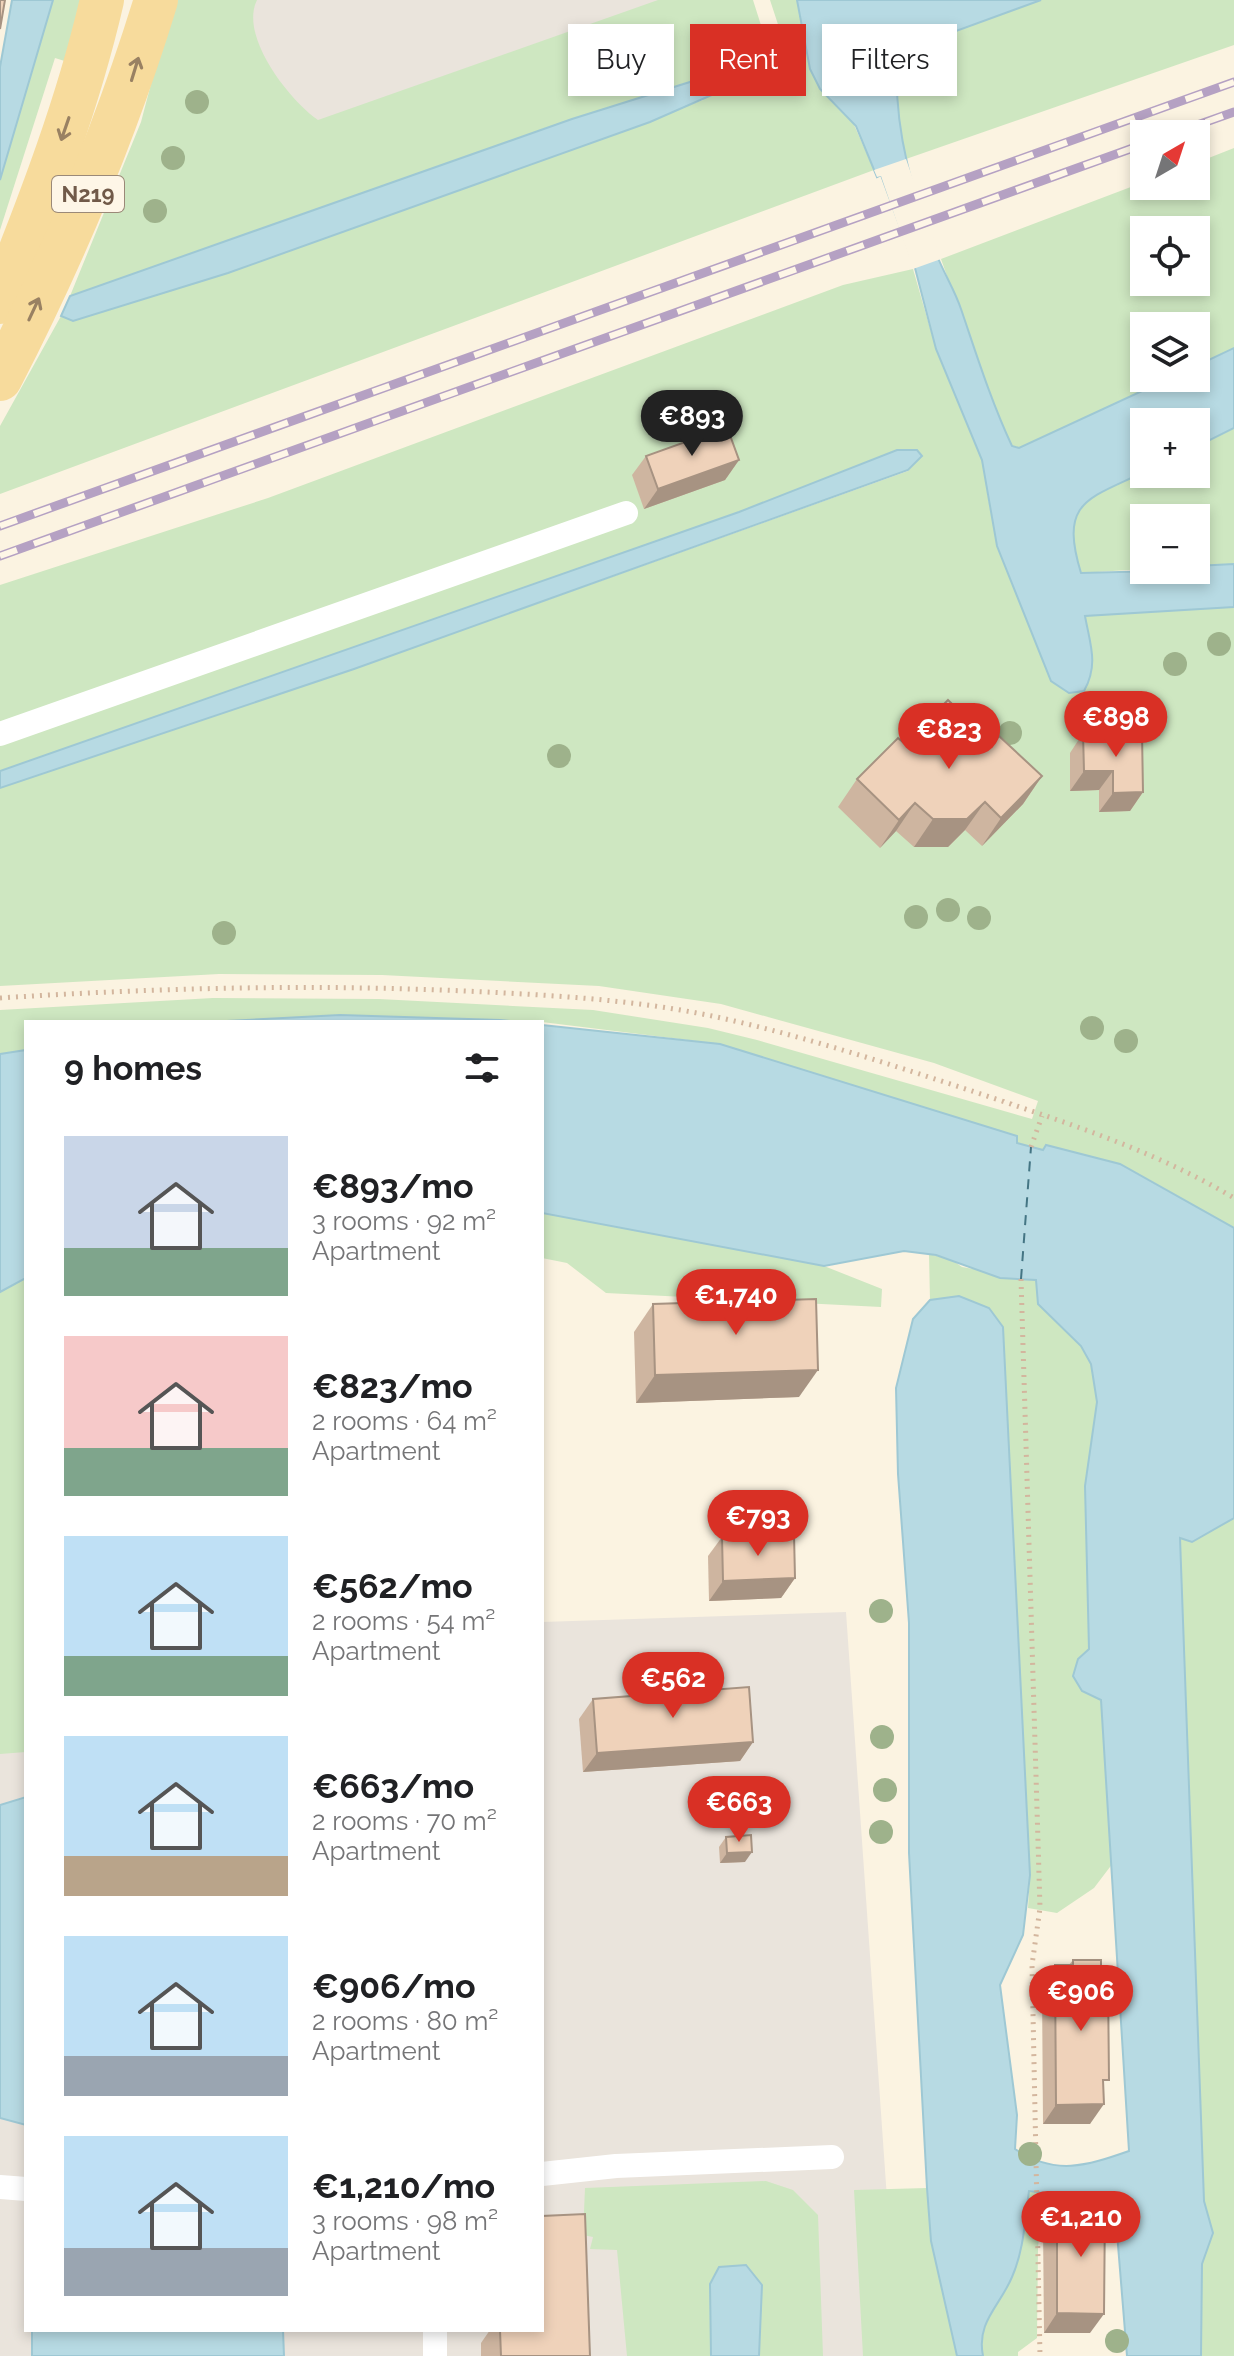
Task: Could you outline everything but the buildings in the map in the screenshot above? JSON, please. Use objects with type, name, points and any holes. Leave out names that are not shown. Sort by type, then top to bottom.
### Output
[{"type":"main road","name":"N219","points":[[0,302],[34,220],[87,65],[102,0]]},
{"type":"main road","name":"N219","points":[[0,379],[87,195],[131,81],[156,0]]},
{"type":"lane","points":[[0,734],[626,513]]},
{"type":"lane","points":[[544,2174],[616,2166],[832,2157]]},
{"type":"lane","points":[[0,2187],[24,2189]]},
{"type":"lane","points":[[435,2332],[435,2356]]},
{"type":"path","points":[[0,998],[186,987],[378,987],[596,999],[696,1013],[915,1073],[1042,1116],[1180,1166],[1234,1198]]},
{"type":"path","points":[[1031,1147],[1042,1116]]},
{"type":"path","points":[[1021,1279],[1040,1908],[1032,1965],[1040,2356]]},
{"type":"shaded area","points":[[223,0],[731,0],[657,24],[568,24],[568,53],[264,151]]},
{"type":"shaded area","points":[[24,1205],[24,2332],[544,2332],[544,1622],[846,1612],[898,2356],[0,2356],[0,1211]]},
{"type":"green space","points":[[53,0],[85,0],[71,63],[55,58],[0,230],[0,180]]},
{"type":"green space","points":[[173,0],[257,0],[253,15],[261,49],[281,83],[318,120],[568,32],[568,96],[674,96],[674,24],[590,24],[658,0],[753,0],[761,24],[690,24],[690,96],[806,96],[806,48],[810,69],[822,96],[827,96],[851,118],[874,170],[0,494],[0,426],[61,316],[73,321],[228,273],[703,100],[572,119],[70,296],[141,122]]},
{"type":"green space","points":[[770,0],[797,0],[802,24],[778,24]]},
{"type":"green space","points":[[1041,0],[1234,0],[1234,45],[906,159],[895,96],[957,96],[957,31]]},
{"type":"green space","points":[[1234,148],[1234,348],[1210,359],[1210,312],[1130,312],[1130,392],[1140,392],[1019,448],[1012,446],[991,401],[941,259],[1130,187],[1130,200],[1210,200],[1210,157]]},
{"type":"green space","points":[[913,269],[936,349],[982,460],[990,509],[1084,691],[1092,663],[1085,616],[1234,607],[1234,1228],[1148,1179],[1017,1143],[1016,1136],[720,1044],[544,1020],[340,1015],[245,1020],[24,1020],[24,1050],[0,1054],[0,1010],[213,998],[379,999],[593,1010],[708,1028],[757,1040],[1032,1119],[1038,1101],[934,1063],[721,1004],[599,986],[382,975],[219,974],[0,986],[0,788],[354,669],[908,471],[922,456],[917,450],[896,450],[739,512],[0,771],[0,585],[268,498],[843,285]]},
{"type":"green space","points":[[1234,428],[1234,564],[1210,565],[1210,504],[1130,504],[1130,570],[1081,573],[1071,542],[1076,516],[1093,493],[1130,478],[1130,488],[1210,488],[1210,440]]},
{"type":"green space","points":[[544,1213],[824,1266],[882,1289],[881,1307],[606,1293],[567,1263],[544,1258]]},
{"type":"green space","points":[[929,1254],[952,1260],[962,1267],[1036,1280],[1038,1304],[1081,1346],[1091,1364],[1097,1403],[1085,1486],[1089,1649],[1078,1659],[1082,1691],[1101,1699],[1113,1863],[1094,1888],[1057,1913],[1028,1908],[1030,1875],[1003,1327],[959,1296],[930,1300]]},
{"type":"green space","points":[[24,1279],[24,1752],[0,1754],[0,1292]]},
{"type":"green space","points":[[1234,1518],[1234,2356],[1201,2356],[1202,2264],[1213,2233],[1204,2201],[1180,1537],[1192,1542]]},
{"type":"green space","points":[[766,2181],[793,2190],[818,2215],[823,2356],[759,2356],[762,2285],[746,2265],[719,2267],[710,2284],[711,2356],[627,2356],[617,2250],[590,2249],[593,2237],[583,2235],[585,2188]]},
{"type":"green space","points":[[927,2188],[931,2241],[957,2356],[863,2356],[854,2190]]},
{"type":"green space","points":[[1029,2190],[1043,2195],[1038,2248],[1037,2338],[1018,2352],[1018,2356],[983,2356],[986,2324],[1016,2267]]},
{"type":"water","points":[[12,0],[53,0],[0,180],[0,67]]},
{"type":"water","points":[[797,0],[1041,0],[957,31],[957,24],[822,24],[822,91],[810,69],[806,24],[802,24]]},
{"type":"water","points":[[690,82],[690,96],[710,96],[650,122],[228,273],[73,321],[61,316],[70,296],[572,119],[645,96],[674,96],[674,87]]},
{"type":"water","points":[[827,96],[898,96],[902,138],[913,186],[1012,446],[1019,448],[1140,392],[1210,392],[1210,359],[1234,348],[1234,428],[1210,440],[1210,408],[1130,408],[1130,478],[1107,489],[1083,506],[1076,517],[1074,531],[1081,573],[1130,572],[1130,584],[1210,584],[1210,565],[1234,564],[1234,607],[1085,616],[1092,663],[1084,691],[1069,693],[1051,681],[997,546],[982,460],[936,349],[915,268],[881,175],[877,177],[856,126]]},
{"type":"water","points":[[897,450],[917,450],[922,456],[908,470],[354,669],[0,788],[0,771],[739,512]]},
{"type":"water","points":[[340,1015],[500,1020],[245,1020]]},
{"type":"water","points":[[544,1025],[720,1044],[1017,1136],[1017,1143],[1043,1150],[1046,1145],[1120,1164],[1234,1228],[1234,1518],[1192,1542],[1180,1538],[1204,2201],[1213,2233],[1202,2264],[1201,2356],[1127,2356],[1115,2208],[1078,2197],[1029,2191],[1016,2267],[986,2324],[983,2356],[957,2356],[931,2241],[909,1853],[909,1623],[898,1474],[896,1388],[913,1319],[930,1300],[959,1296],[989,1308],[1003,1327],[1030,1875],[1023,1935],[1000,1985],[1017,2115],[1015,2149],[1044,2163],[1071,2166],[1129,2151],[1101,1700],[1082,1691],[1073,1676],[1078,1659],[1089,1649],[1085,1486],[1097,1402],[1091,1364],[1081,1346],[1038,1304],[1036,1280],[1000,1278],[936,1255],[904,1251],[824,1266],[544,1213]]},
{"type":"water","points":[[24,1050],[24,1279],[0,1292],[0,1054]]},
{"type":"water","points":[[24,1798],[24,2124],[0,2118],[0,1805]]},
{"type":"water","points":[[746,2265],[762,2285],[759,2356],[711,2356],[710,2284],[719,2267]]},
{"type":"water","points":[[32,2332],[283,2332],[284,2356],[32,2356]]},
{"type":"pier","points":[[906,159],[941,259],[913,269],[881,176],[877,177],[874,170]]},
{"type":"ferry route","points":[[1021,1279],[1031,1147]]},
{"type":"railway","points":[[0,526],[1234,82]]},
{"type":"railway","points":[[1210,121],[1234,112]]},
{"type":"railway","points":[[0,556],[1130,149]]}]
